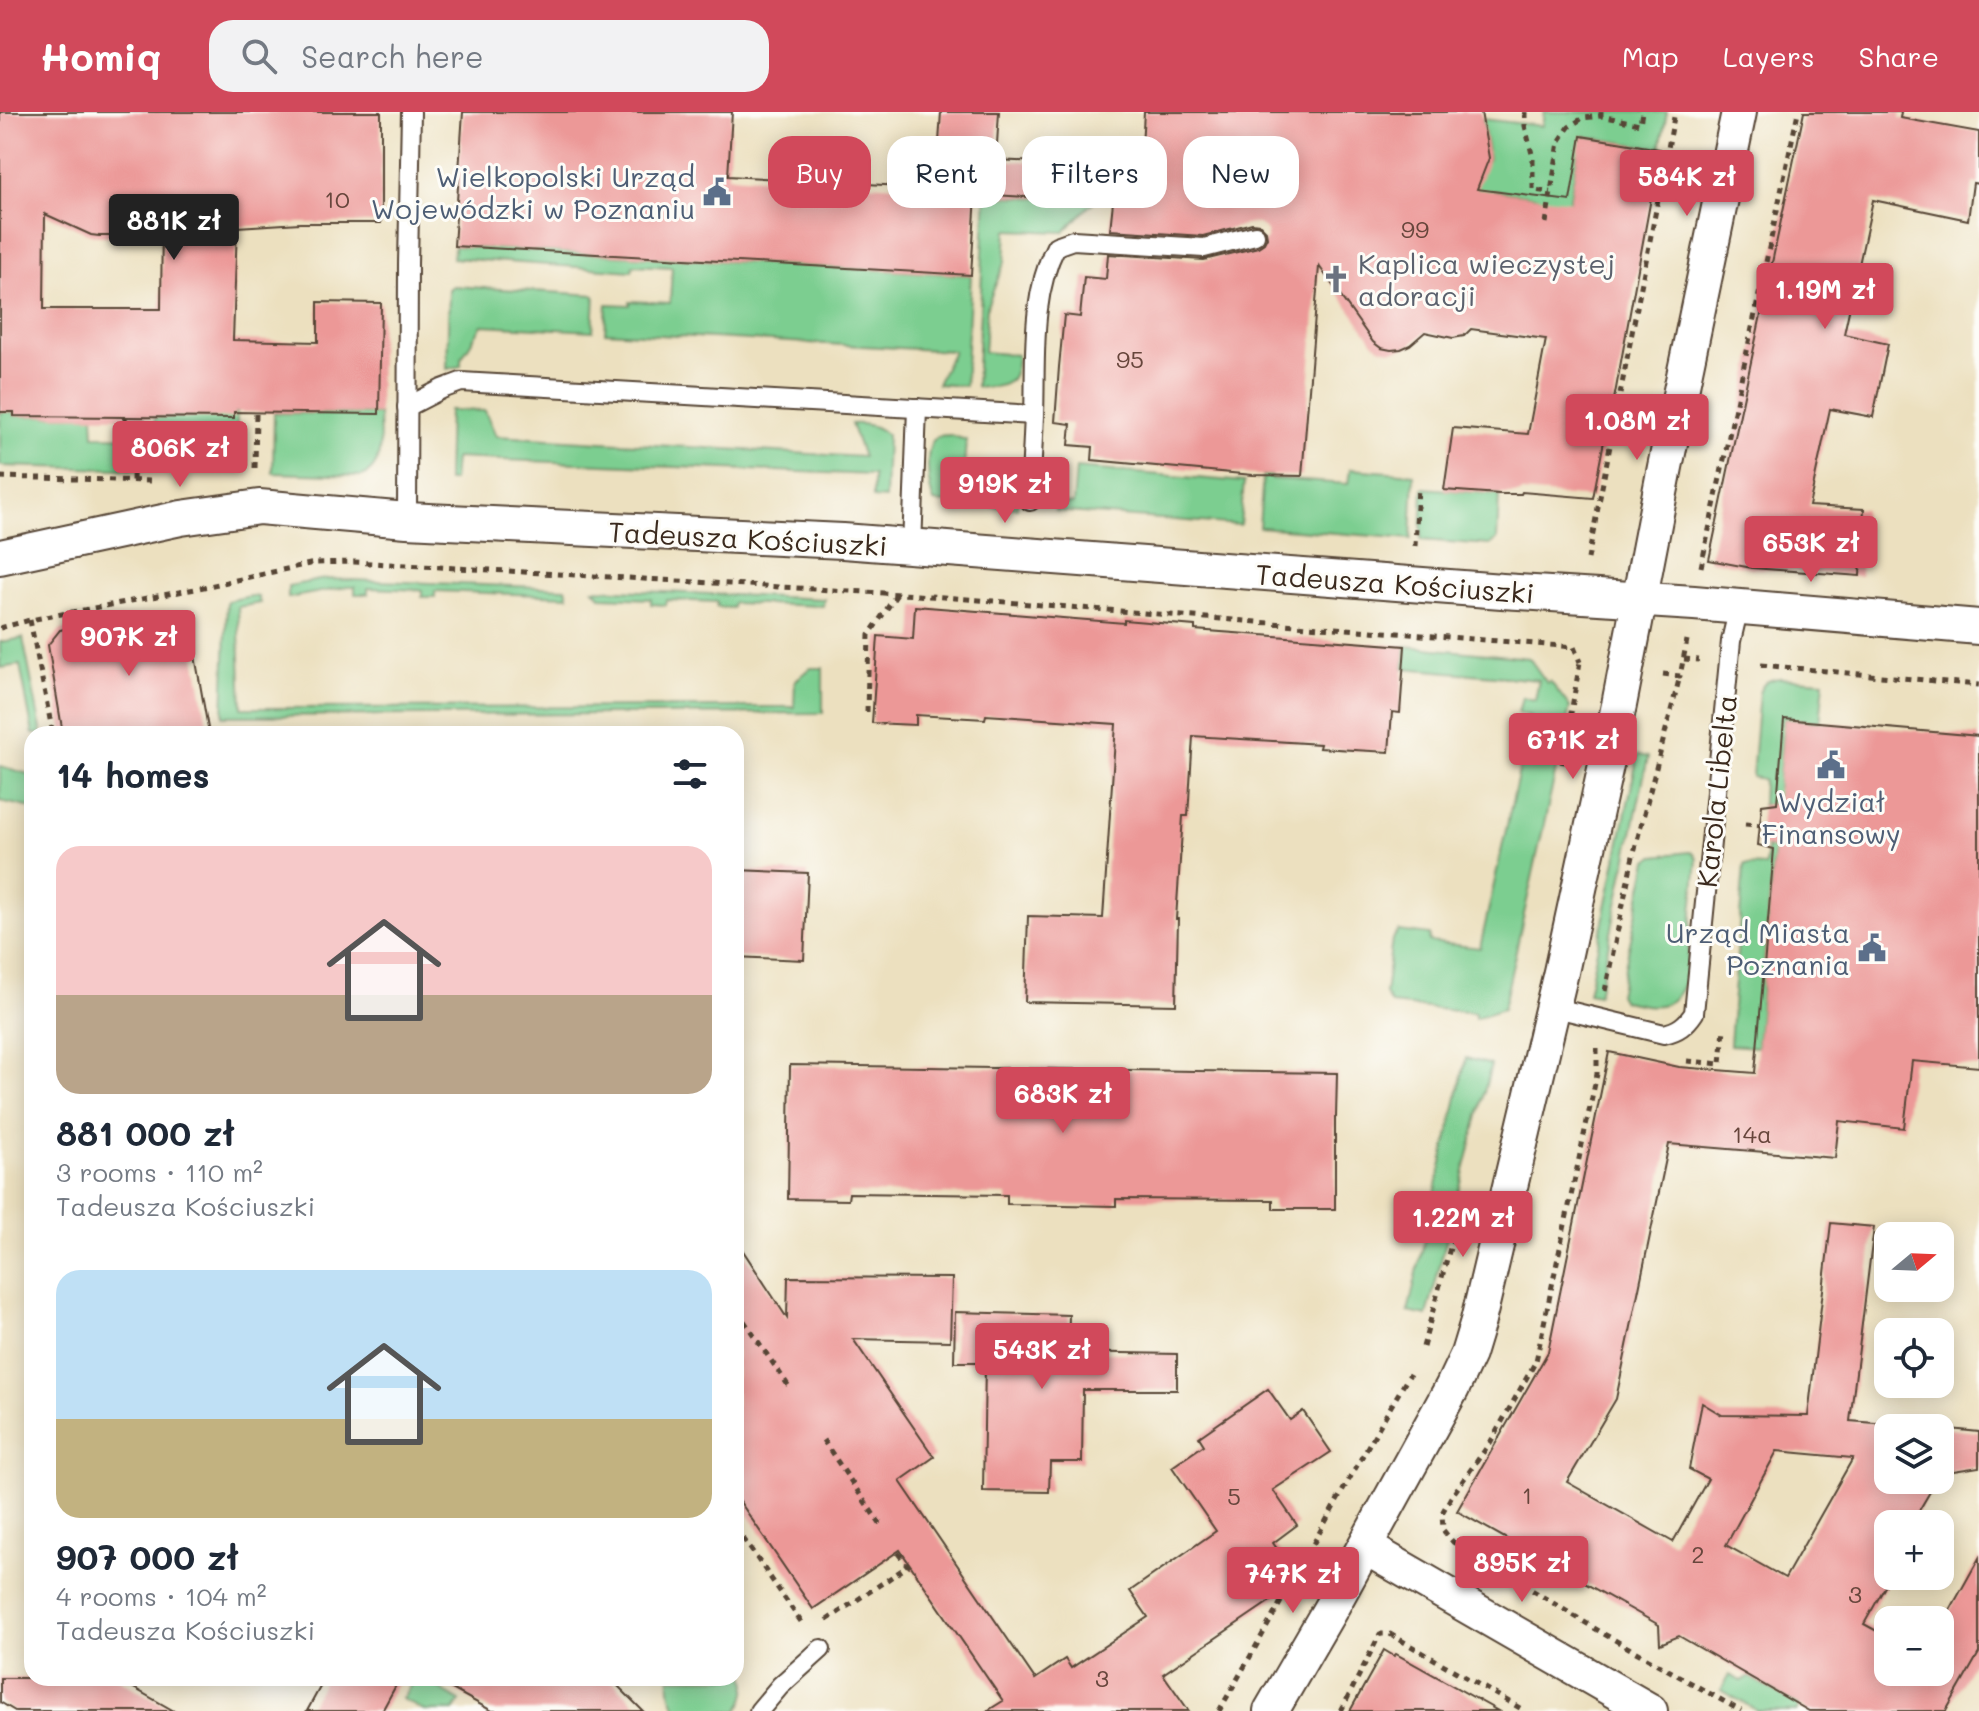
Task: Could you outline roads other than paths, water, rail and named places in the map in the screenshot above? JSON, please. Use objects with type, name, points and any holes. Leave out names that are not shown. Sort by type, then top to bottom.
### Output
[{"type":"street","points":[[1271,1711],[1452,1388],[1468,1354],[1478,1321],[1552,1007],[1640,601],[1739,112]]},
{"type":"street","name":"Tadeusza Kościuszki","points":[[0,557],[181,518],[259,507],[407,520],[843,541],[1979,627]]},
{"type":"street","points":[[1365,1547],[1650,1711]]},
{"type":"lane","points":[[407,520],[411,112]]},
{"type":"lane","points":[[1030,501],[1038,311],[1048,262],[1056,246],[1073,240],[1204,248],[1255,235]]},
{"type":"lane","points":[[407,407],[461,382],[1034,415]]},
{"type":"lane","points":[[912,548],[917,408]]},
{"type":"lane","name":"Karola Libelta","points":[[1552,1007],[1664,1034],[1677,1031],[1687,1024],[1694,1013],[1731,641],[1739,607]]},
{"type":"lane","points":[[759,1711],[780,1686],[821,1649]]},
{"type":"place","name":"Wielkopolski Urząd Wojewódzki w Poznaniu","points":[[717,192]]},
{"type":"place","name":"Kaplica wieczystej adoracji","points":[[1336,279]]},
{"type":"place","name":"Wydział Finansowy","points":[[1831,765]]},
{"type":"place","name":"Urząd Miasta Poznania","points":[[1872,948]]}]
